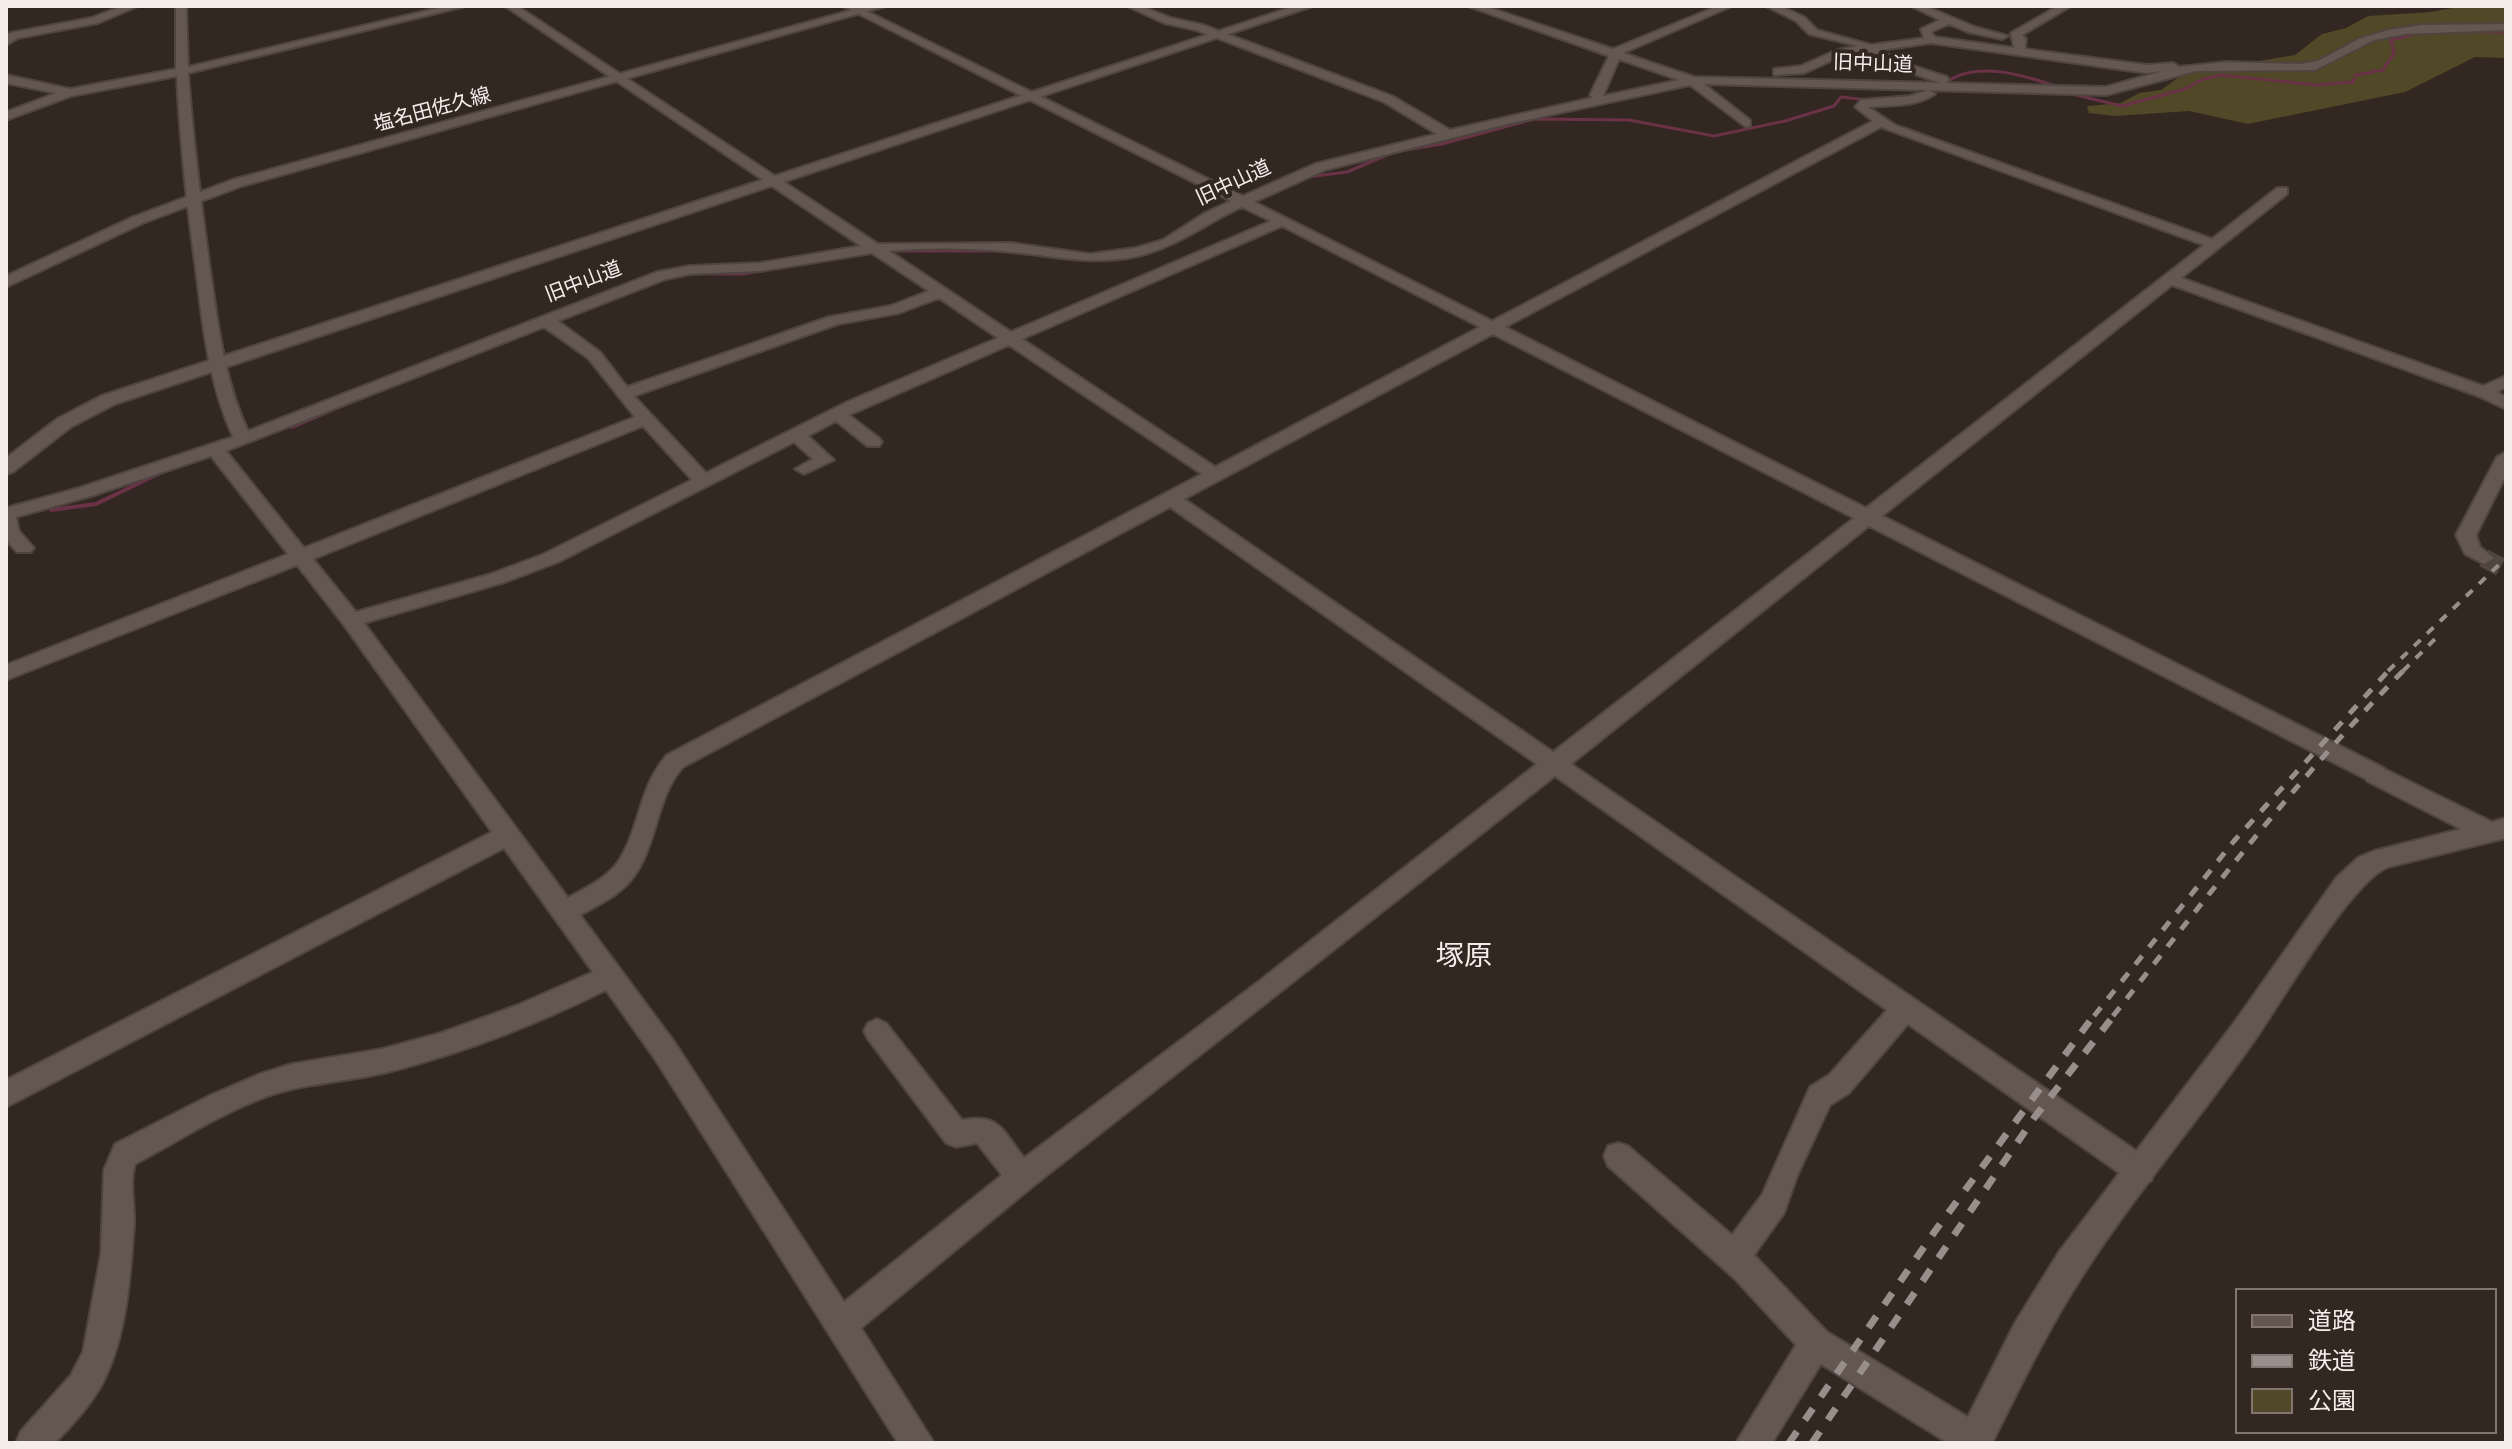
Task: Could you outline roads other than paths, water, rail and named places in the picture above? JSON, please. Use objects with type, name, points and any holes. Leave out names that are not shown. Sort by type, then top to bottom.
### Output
[{"type":"street","points":[[6,42],[14,35],[94,21],[133,6]]},
{"type":"street","points":[[181,6],[193,198],[216,365],[226,405],[243,439]]},
{"type":"street","points":[[6,116],[68,93],[184,71],[461,6]]},
{"type":"street","points":[[510,6],[1214,474]]},
{"type":"street","name":"塩名田佐久線","points":[[6,282],[193,198],[264,175],[619,79],[854,9],[880,6]]},
{"type":"street","points":[[1132,6],[1388,99],[1450,136]]},
{"type":"street","points":[[6,468],[64,423],[108,400],[1307,6]]},
{"type":"street","points":[[1473,6],[1614,55],[1698,80],[1746,123]]},
{"type":"street","points":[[1599,100],[1596,95],[1614,55],[1727,6]]},
{"type":"street","points":[[1771,6],[1800,19],[1813,32],[1873,48],[1894,63],[1945,83],[1968,88],[2106,91],[2140,86],[2175,71],[2213,66],[2315,66],[2360,42],[2405,29],[2506,27]]},
{"type":"street","points":[[1916,6],[1972,30],[2020,39],[2019,51]]},
{"type":"street","points":[[2014,37],[2056,7]]},
{"type":"street","points":[[854,9],[1243,201],[2376,774],[2500,833]]},
{"type":"street","points":[[1931,40],[1925,31],[1949,20]]},
{"type":"street","points":[[1698,80],[1731,73],[1796,71],[1832,55],[1931,40],[2153,69],[2201,63],[2213,66]]},
{"type":"street","points":[[6,79],[68,93]]},
{"type":"street","name":"旧中山道","points":[[6,515],[55,502],[243,439],[662,275],[690,270],[776,265],[876,248],[1010,247],[1066,256],[1102,257],[1168,243],[1210,216],[1320,167],[1599,100],[1698,80],[1945,83]]},
{"type":"street","points":[[1945,83],[1912,100],[1862,105],[1880,122],[2020,176],[2214,244]]},
{"type":"street","points":[[565,912],[624,873],[639,845],[665,771],[675,761],[1880,122]]},
{"type":"street","points":[[841,1324],[1022,1177],[1267,990],[2282,191]]},
{"type":"street","points":[[351,620],[516,572],[572,548],[838,414],[1282,221]]},
{"type":"street","points":[[2169,279],[2484,392],[2506,404]]},
{"type":"street","points":[[626,393],[835,320],[894,310],[940,292]]},
{"type":"street","points":[[544,319],[594,355],[646,419],[702,480]]},
{"type":"street","points":[[2484,392],[2506,381]]},
{"type":"street","points":[[838,414],[873,442]]},
{"type":"street","points":[[6,673],[646,419]]},
{"type":"street","points":[[795,434],[825,460],[804,469]]},
{"type":"street","points":[[215,449],[351,620],[665,1051],[917,1443]]},
{"type":"street","points":[[2484,558],[2472,550],[2466,535],[2506,457]]},
{"type":"street","points":[[1170,498],[2141,1171]]},
{"type":"street","points":[[6,515],[10,533],[24,548]]},
{"type":"street","points":[[1618,1156],[1734,1257],[1816,1343],[1973,1442],[2040,1313],[2071,1264],[2244,1032],[2346,885],[2368,864],[2383,858],[2500,833]]},
{"type":"street","points":[[6,1094],[508,835]]},
{"type":"street","points":[[33,1443],[81,1387],[100,1350],[120,1215],[117,1166],[125,1154],[258,1087],[298,1075],[379,1062],[415,1052],[556,1002],[611,975]]},
{"type":"street","points":[[1734,1257],[1774,1203],[1783,1175],[1820,1096],[1839,1084],[1905,1008]]},
{"type":"street","points":[[877,1031],[956,1134],[983,1129],[1022,1177]]},
{"type":"street","points":[[1753,1443],[1816,1343]]},
{"type":"waterway","points":[[2076,95],[2122,106],[2185,89],[2201,80],[2221,75],[2316,85],[2353,82],[2356,75],[2383,70],[2394,53],[2391,40],[2423,32]]},
{"type":"waterway","points":[[2456,32],[2506,32]]},
{"type":"waterway","points":[[1943,85],[1970,72],[1985,71],[2017,75],[2061,88]]},
{"type":"waterway","points":[[1308,177],[1347,172],[1394,152],[1442,144],[1534,119],[1629,120],[1714,136],[1785,121],[1834,106],[1841,97],[1868,100]]},
{"type":"waterway","points":[[1026,253],[1074,259],[1119,257],[1163,247],[1206,225]]},
{"type":"waterway","points":[[889,251],[1008,251]]},
{"type":"waterway","points":[[710,274],[743,274],[793,265]]},
{"type":"waterway","points":[[292,427],[339,407]]},
{"type":"waterway","points":[[51,510],[96,504],[164,471]]},
{"type":"tunnel","points":[[2484,558],[2506,570]]},
{"type":"railway","points":[[2389,670],[2506,558]]},
{"type":"railway","points":[[2405,669],[2436,638]]},
{"type":"railway","points":[[2113,1016],[2290,795],[2405,669]]},
{"type":"railway","points":[[2094,1016],[2234,841],[2389,670]]},
{"type":"railway","points":[[1789,1443],[1935,1231],[2095,1014]]},
{"type":"railway","points":[[1812,1443],[2034,1118],[2115,1014]]},
{"type":"district","name":"塚原","points":[[1464,955]]}]
